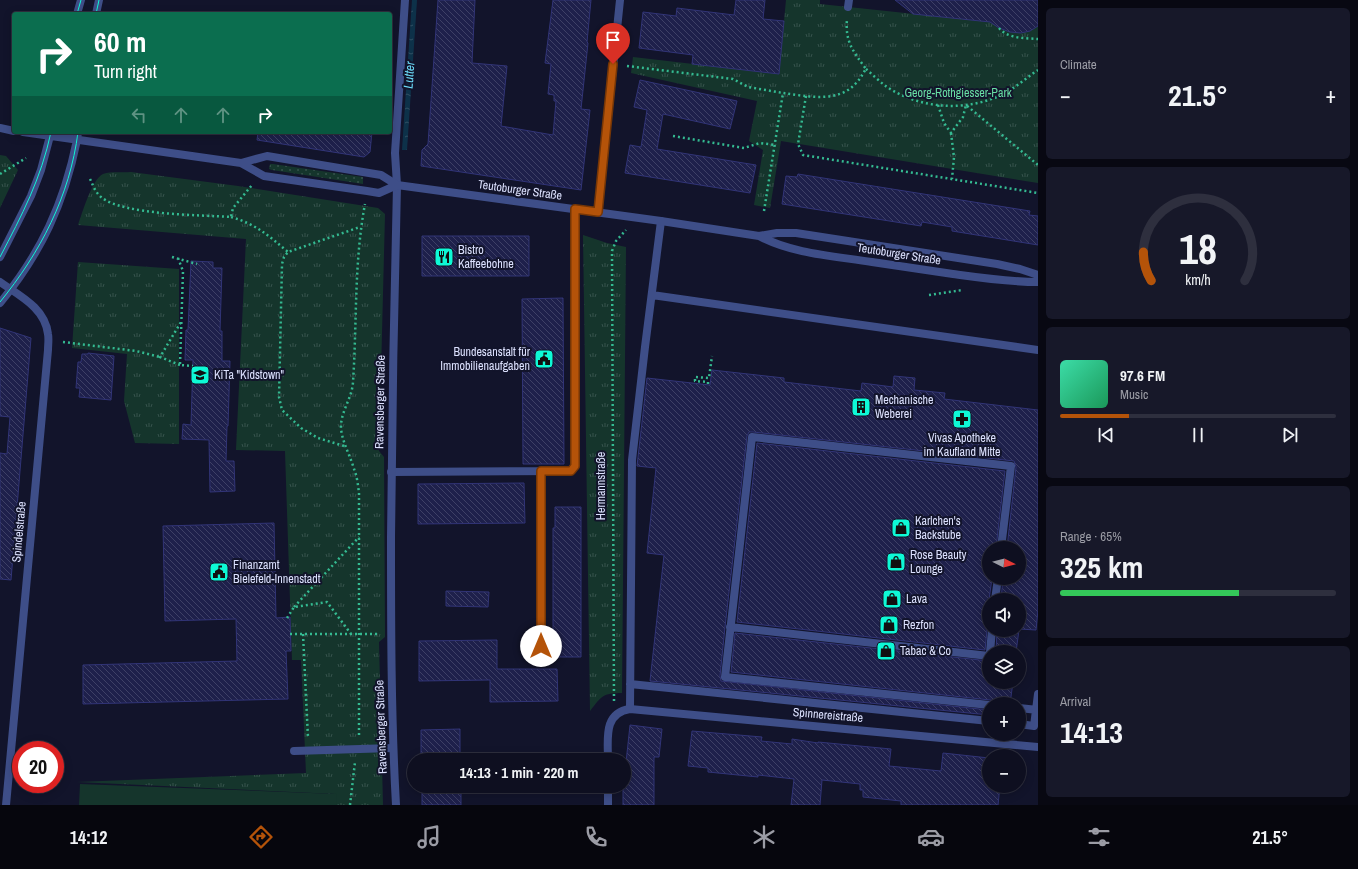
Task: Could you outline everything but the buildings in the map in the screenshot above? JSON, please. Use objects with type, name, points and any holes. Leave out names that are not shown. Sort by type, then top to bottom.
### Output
[{"type":"street","points":[[77,12],[81,0]]},
{"type":"street","points":[[96,12],[99,0]]},
{"type":"street","name":"Ravensberger Straße","points":[[396,805],[393,748],[391,634],[391,417],[397,185],[395,153],[405,0]]},
{"type":"street","points":[[598,212],[620,0]]},
{"type":"street","points":[[0,128],[12,131]]},
{"type":"street","points":[[0,257],[31,196],[41,170],[50,134]]},
{"type":"street","name":"Teutoburger Straße","points":[[50,134],[78,136],[241,163],[264,176],[379,193],[397,185]]},
{"type":"street","points":[[0,303],[11,290],[42,243],[62,198],[78,136]]},
{"type":"street","name":"Teutoburger Straße","points":[[241,163],[268,156],[381,174],[397,185],[636,217],[759,236],[777,233],[796,233],[997,264],[1038,274]]},
{"type":"street","points":[[392,472],[571,471],[575,466],[575,209]]},
{"type":"street","points":[[630,709],[632,460],[661,221]]},
{"type":"street","name":"Teutoburger Straße","points":[[759,236],[773,244],[794,250],[996,280],[1038,282]]},
{"type":"street","name":"Spindelstraße","points":[[0,282],[37,308],[44,320],[48,334],[48,350],[6,805]]},
{"type":"street","points":[[652,295],[1038,350]]},
{"type":"street","points":[[982,704],[725,677],[752,437],[1011,466],[1002,541]]},
{"type":"street","points":[[541,471],[541,658]]},
{"type":"street","points":[[730,627],[982,655]]},
{"type":"street","points":[[630,684],[982,720]]},
{"type":"street","points":[[1026,725],[1034,726],[1038,694]]},
{"type":"street","name":"Spinnereistraße","points":[[616,713],[622,710],[630,709],[1038,747]]},
{"type":"street","points":[[1026,709],[1037,710]]},
{"type":"street","points":[[608,753],[609,728],[612,718],[616,713]]},
{"type":"street","points":[[294,751],[393,748]]},
{"type":"street","points":[[608,793],[608,805]]},
{"type":"path","points":[[848,3],[846,28],[848,42],[866,69],[886,86],[900,95],[938,105],[966,105],[987,101],[1006,93],[1038,70]]},
{"type":"path","points":[[999,28],[1008,35],[1018,38],[1038,39]]},
{"type":"path","points":[[613,64],[733,79],[748,87],[783,93],[823,97],[844,92],[857,83],[866,69]]},
{"type":"path","points":[[764,211],[783,93]]},
{"type":"path","points":[[806,96],[798,144],[803,155],[1038,193]]},
{"type":"path","points":[[938,105],[944,123],[951,133],[954,157],[952,179]]},
{"type":"path","points":[[951,133],[962,117],[966,105]]},
{"type":"path","points":[[966,105],[1038,165]]},
{"type":"path","points":[[672,136],[744,148],[760,143],[775,145]]},
{"type":"path","points":[[0,174],[26,158]]},
{"type":"path","points":[[231,217],[233,208],[240,199],[264,176]]},
{"type":"path","points":[[90,179],[96,192],[105,200],[125,207],[151,212],[231,217],[242,220],[264,232],[288,252]]},
{"type":"path","points":[[350,805],[359,731],[359,493],[355,470],[344,446],[341,428],[343,413],[353,384],[354,322],[361,227],[367,191]]},
{"type":"path","name":"Hermannstraße","points":[[616,713],[613,692],[612,251],[616,241],[636,217]]},
{"type":"path","points":[[344,446],[318,438],[301,428],[282,410],[279,397],[282,264],[284,257],[288,252],[361,227]]},
{"type":"path","points":[[172,257],[197,264]]},
{"type":"path","points":[[178,258],[183,272],[180,365]]},
{"type":"path","points":[[160,357],[181,322]]},
{"type":"path","points":[[63,342],[136,351],[160,357],[180,365],[193,366]]},
{"type":"path","points":[[708,384],[708,382],[695,381],[695,377],[709,378],[712,356]]},
{"type":"path","points":[[287,618],[294,607],[359,537]]},
{"type":"path","points":[[294,607],[327,602],[351,634]]},
{"type":"path","points":[[290,634],[391,634]]},
{"type":"path","points":[[303,634],[308,732]]},
{"type":"green space","name":"Georg-Rothgiesser-Park","points":[[786,0],[820,0],[820,4],[990,22],[1021,33],[1030,31],[1038,26],[1038,183],[781,141],[770,208],[754,205],[763,150],[749,141],[757,101],[631,73],[633,57],[779,74]]},
{"type":"green space","points":[[0,155],[6,156],[18,170],[0,208]]},
{"type":"green space","points":[[270,164],[363,177],[363,184],[272,170],[269,169]]},
{"type":"green space","points":[[131,172],[238,186],[378,208],[385,214],[379,451],[384,457],[385,637],[379,642],[383,805],[336,805],[336,794],[77,782],[306,773],[301,660],[292,660],[285,451],[236,450],[246,239],[78,225],[91,189],[99,177],[106,173]]},
{"type":"green space","points":[[583,235],[607,243],[626,247],[622,693],[603,696],[590,711]]},
{"type":"green space","points":[[78,262],[179,269],[179,444],[135,443],[124,401],[127,354],[72,348]]},
{"type":"green space","points":[[80,784],[337,794],[336,805],[79,805]]},
{"type":"water","name":"Lutter","points":[[412,0],[417,0],[407,150],[402,150]]},
{"type":"tram line","points":[[78,12],[81,0]]},
{"type":"tram line","points":[[96,12],[99,0]]},
{"type":"tram line","points":[[0,257],[30,196],[42,165],[51,134]]},
{"type":"tram line","points":[[0,302],[28,264],[51,223],[68,179],[78,134]]},
{"type":"place","name":"Bistro Kaffeebohne","points":[[444,257]]},
{"type":"place","name":"Bundesanstalt für Immobilienaufgaben","points":[[544,359]]},
{"type":"place","name":"KiTa \"Kidstown\"","points":[[200,375]]},
{"type":"place","name":"Mechanische Weberei","points":[[861,407]]},
{"type":"place","name":"Vivas Apotheke im Kaufland Mitte","points":[[962,419]]},
{"type":"place","name":"Karlchen's Backstube","points":[[901,528]]},
{"type":"place","name":"Rose Beauty Lounge","points":[[896,562]]},
{"type":"place","name":"Finanzamt Bielefeld-Innenstadt","points":[[219,572]]},
{"type":"place","name":"Lava","points":[[892,599]]},
{"type":"place","name":"Rezfon","points":[[889,625]]},
{"type":"place","name":"Tabac & Co","points":[[886,651]]},
{"type":"route","points":[[541,646],[541,471],[571,471],[575,466],[575,209],[598,212],[613,64]]}]
